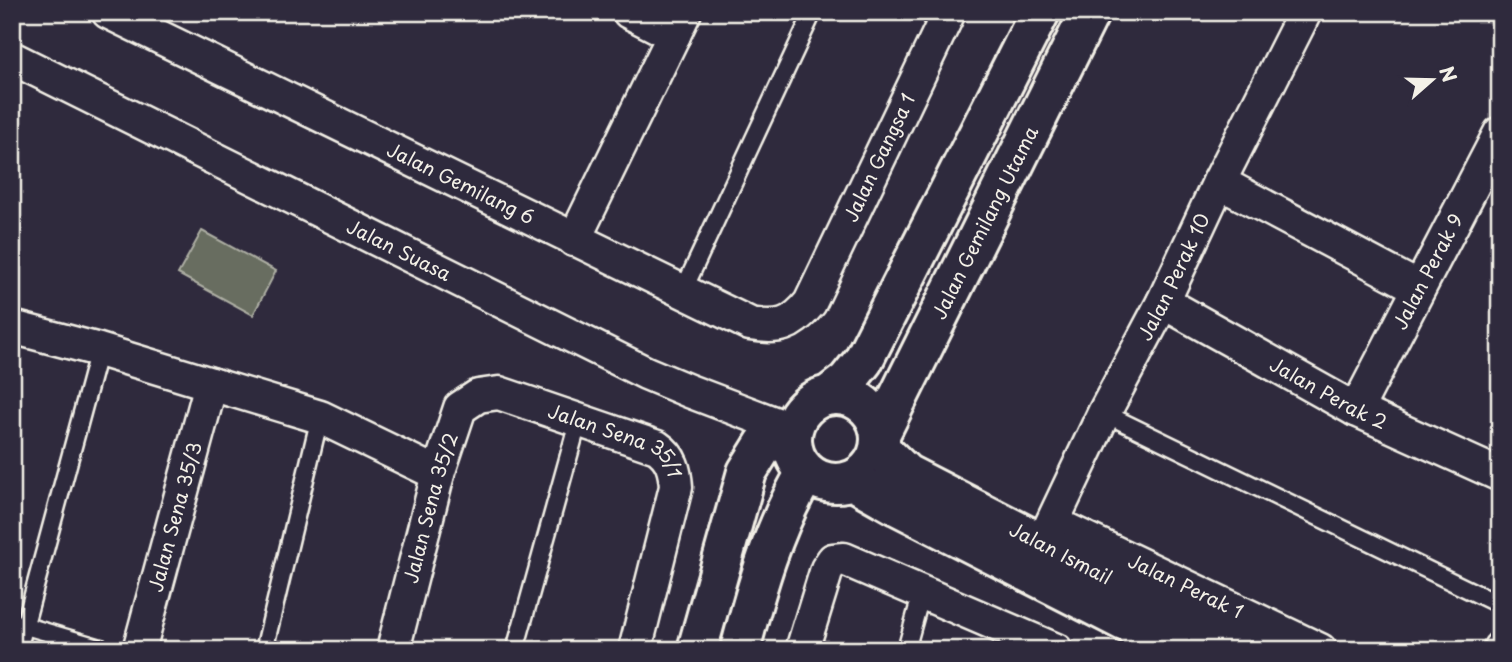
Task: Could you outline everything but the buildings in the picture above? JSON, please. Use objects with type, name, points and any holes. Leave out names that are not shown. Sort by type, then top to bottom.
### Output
[{"type":"main road","points":[[829,395],[847,381],[863,361],[1040,12]]},
{"type":"main road","name":"Jalan Gemilang Utama","points":[[880,441],[1090,12]]},
{"type":"main road","points":[[843,395],[855,399],[872,414],[880,441],[874,462],[866,473],[854,481],[829,484],[806,473],[793,451],[792,430],[797,417],[816,399],[843,395]]},
{"type":"main road","points":[[697,650],[747,472],[765,443],[792,430]]},
{"type":"main road","name":"Jalan Ismail","points":[[880,441],[893,464],[906,474],[1048,533],[1249,650]]},
{"type":"main road","points":[[740,650],[760,576],[786,511],[806,473]]},
{"type":"main road","name":"Jalan Ismail","points":[[854,481],[1181,650]]},
{"type":"street","points":[[574,240],[679,24],[629,12]]},
{"type":"street","name":"Jalan Gangsa 1","points":[[810,303],[949,12]]},
{"type":"street","name":"Jalan Perak 10","points":[[1048,533],[1104,413],[1163,302],[1305,12]]},
{"type":"street","name":"Jalan Gemilang 6","points":[[126,16],[574,240],[750,324],[784,326],[800,316],[810,303]]},
{"type":"street","name":"Jalan Suasa","points":[[12,58],[646,373],[792,430]]},
{"type":"street","name":"Jalan Perak 9","points":[[1356,411],[1419,288],[1488,185],[1500,133]]},
{"type":"street","points":[[1219,183],[1419,288]]},
{"type":"street","name":"Jalan Perak 2","points":[[1163,302],[1356,411],[1500,475]]},
{"type":"street","points":[[12,327],[320,417],[438,474]]},
{"type":"street","name":"Jalan Sena 35/3","points":[[139,650],[211,384]]},
{"type":"street","name":"Jalan Sena 35/1","points":[[499,393],[657,447],[665,453],[676,474],[676,488],[635,650]]},
{"type":"street","name":"Jalan Sena 35/2","points":[[393,650],[438,474],[460,408],[478,396],[499,393]]},
{"type":"street","name":"Jalan Perak 1","points":[[1048,533],[1320,650]]},
{"type":"street","points":[[803,650],[827,569],[833,559],[844,559],[922,592],[1024,643],[1056,650]]},
{"type":"lane","points":[[683,291],[813,12]]},
{"type":"lane","points":[[18,650],[18,624],[99,351]]},
{"type":"lane","points":[[1104,413],[1500,605]]},
{"type":"lane","points":[[264,650],[320,417]]},
{"type":"lane","points":[[514,650],[579,419]]},
{"type":"lane","points":[[906,650],[922,592]]},
{"type":"lane","points":[[18,624],[108,650]]},
{"type":"green space","points":[[202,231],[276,271],[253,315],[178,274]]}]
